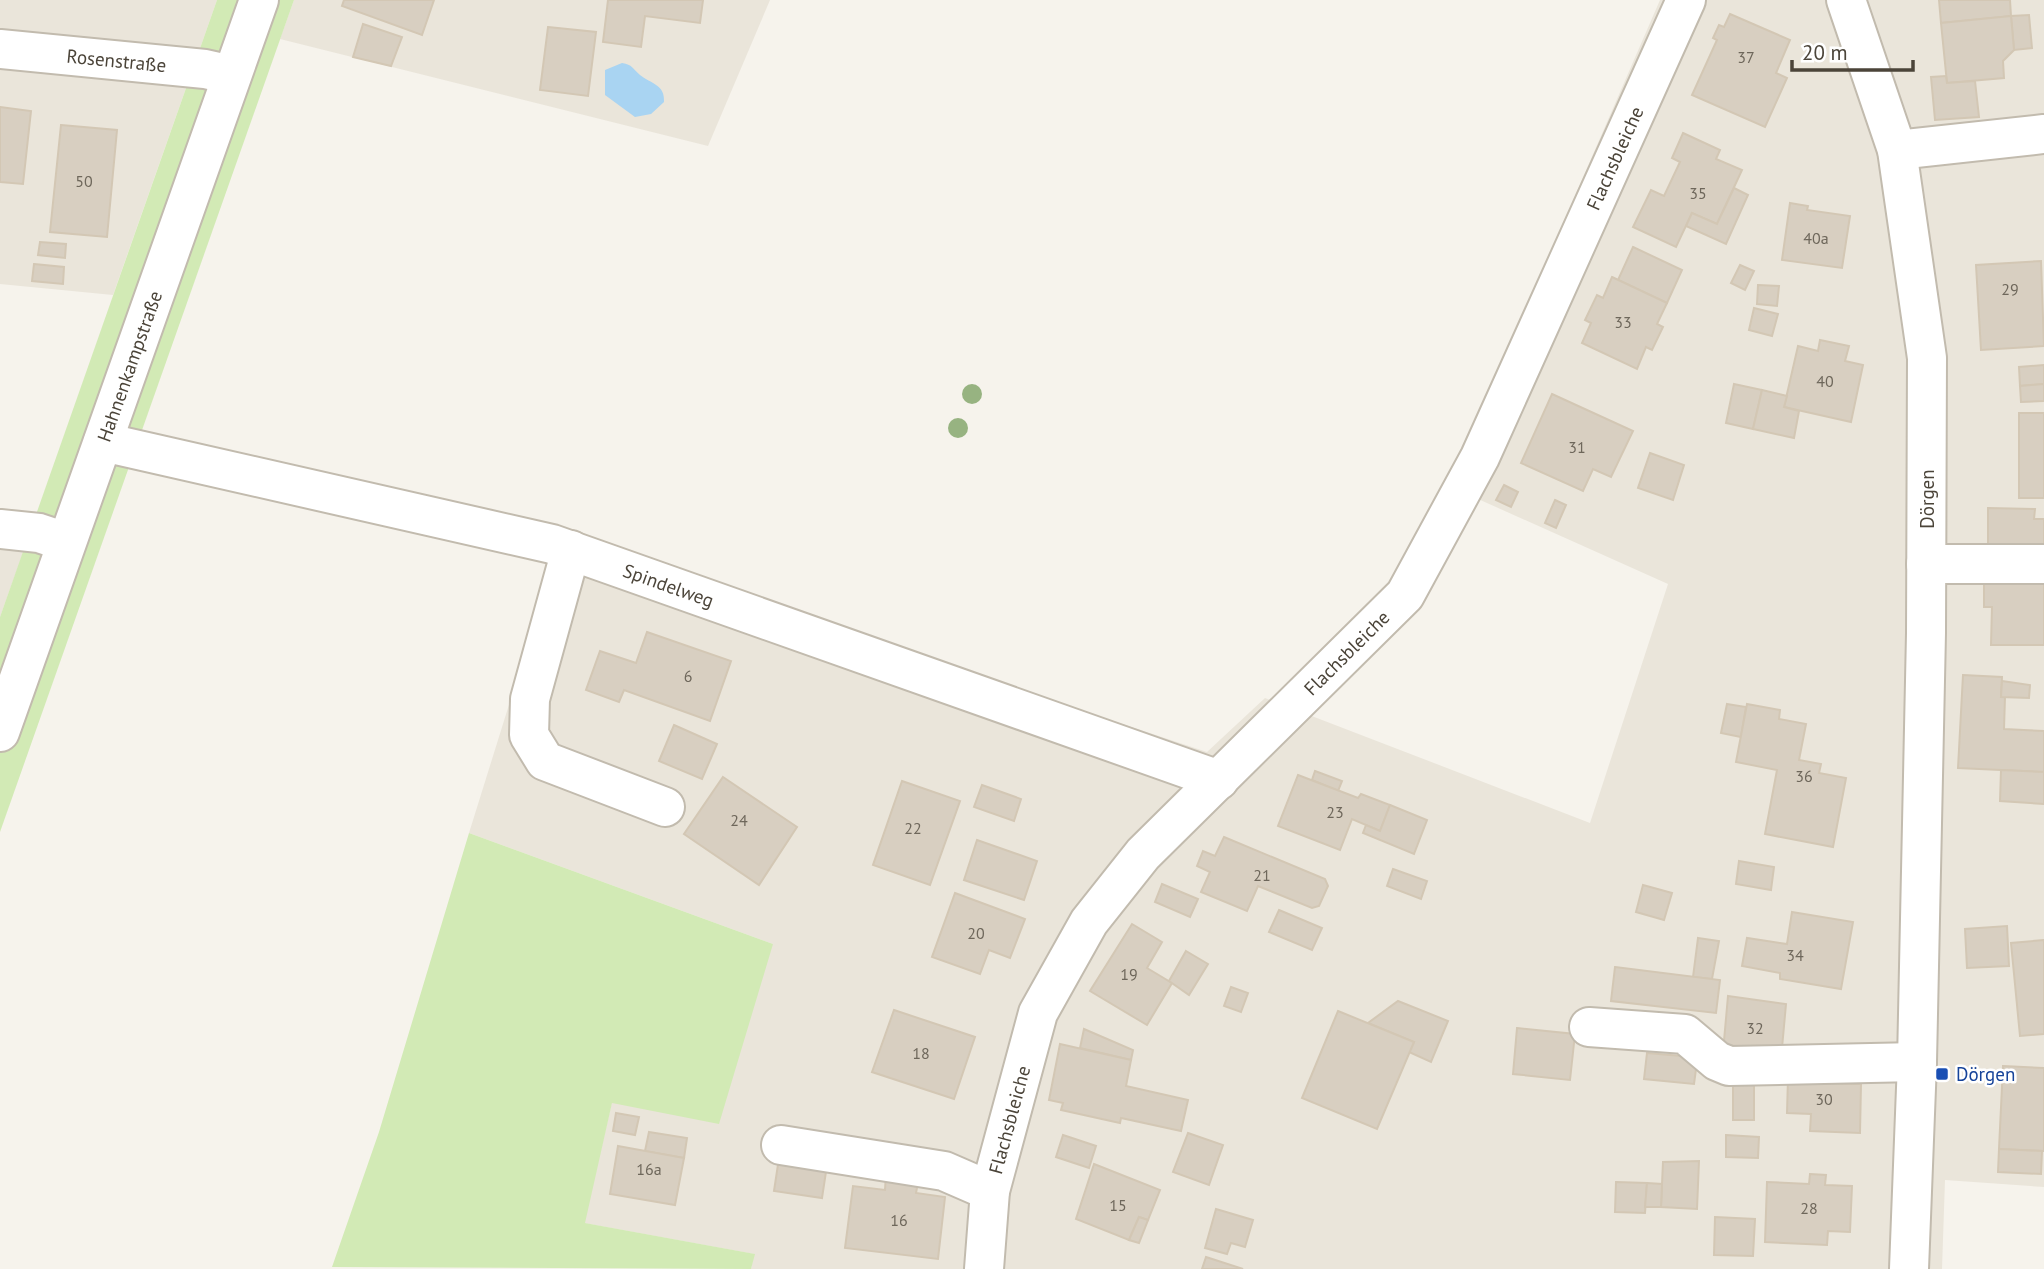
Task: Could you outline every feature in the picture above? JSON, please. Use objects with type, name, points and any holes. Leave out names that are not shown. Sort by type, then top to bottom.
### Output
[{"type":"street","name":"Hahnenkampstraße","points":[[0,732],[259,0]]},
{"type":"street","name":"Flachsbleiche","points":[[984,1269],[990,1191],[1038,1013],[1089,922],[1143,854],[1405,595],[1480,457],[1686,0]]},
{"type":"street","name":"Dörgen","points":[[1846,0],[1897,150],[1927,358],[1917,1062],[1909,1269]]},
{"type":"street","name":"Rosenstraße","points":[[0,50],[205,69],[232,75]]},
{"type":"street","points":[[1897,150],[2044,134]]},
{"type":"street","name":"Spindelweg","points":[[103,442],[571,550],[1219,780]]},
{"type":"street","points":[[0,529],[39,533],[66,542]]},
{"type":"street","points":[[571,550],[530,699],[529,735],[545,761],[665,807]]},
{"type":"street","points":[[1926,564],[2044,564]]},
{"type":"street","points":[[1589,1027],[1685,1034],[1717,1061],[1730,1066],[1917,1062]]},
{"type":"street","points":[[781,1145],[944,1171],[990,1191]]},
{"type":"shaded area","points":[[0,0],[217,0],[113,295],[0,284]]},
{"type":"shaded area","points":[[294,0],[770,0],[708,146],[280,39]]},
{"type":"shaded area","points":[[1660,0],[2044,0],[2044,1187],[1945,1180],[1942,1269],[751,1269],[754,1254],[584,1223],[612,1102],[773,944],[469,833],[561,538],[1207,752],[1265,698],[1590,823],[1668,584],[1449,486]]},
{"type":"shaded area","points":[[0,542],[24,550],[0,617]]},
{"type":"green space","points":[[217,0],[294,0],[0,832],[0,617]]},
{"type":"green space","points":[[469,833],[773,944],[719,1124],[612,1103],[585,1223],[755,1254],[751,1269],[332,1267],[379,1132]]},
{"type":"water","points":[[622,63],[630,66],[662,91],[664,102],[651,114],[635,117],[605,95],[605,70]]},
{"type":"building","points":[[344,0],[434,0],[422,35],[342,6]]},
{"type":"building","points":[[608,0],[703,0],[700,23],[645,16],[641,47],[603,42]]},
{"type":"building","points":[[1939,0],[2010,0],[2011,16],[1941,23]]},
{"type":"building","points":[[1730,14],[1790,40],[1776,73],[1787,78],[1765,127],[1692,95],[1717,40],[1713,38],[1719,25],[1724,27]]},
{"type":"building","points":[[2029,15],[2032,48],[2014,50],[2011,16]]},
{"type":"building","points":[[2011,16],[2014,50],[2003,61],[2004,78],[1947,83],[1941,23]]},
{"type":"building","points":[[363,24],[402,37],[391,66],[353,57]]},
{"type":"building","points":[[548,27],[596,32],[588,96],[540,90]]},
{"type":"building","points":[[1946,76],[1947,83],[1975,81],[1979,117],[1935,120],[1931,77]]},
{"type":"building","points":[[0,107],[31,111],[23,184],[0,182]]},
{"type":"building","points":[[61,125],[117,130],[107,237],[50,232]]},
{"type":"building","points":[[1683,133],[1720,150],[1716,159],[1742,170],[1717,224],[1692,213],[1676,247],[1633,227],[1651,190],[1664,196],[1680,162],[1672,158]]},
{"type":"building","points":[[1734,188],[1748,195],[1726,244],[1686,226],[1692,213],[1717,224]]},
{"type":"building","points":[[1790,203],[1808,206],[1807,210],[1850,216],[1842,268],[1782,260]]},
{"type":"building","points":[[40,242],[66,244],[65,258],[38,255]]},
{"type":"building","points":[[1633,247],[1682,270],[1667,303],[1618,280]]},
{"type":"building","points":[[2041,261],[2044,346],[1981,350],[1976,265]]},
{"type":"building","points":[[34,264],[64,267],[63,284],[32,281]]},
{"type":"building","points":[[1740,265],[1754,271],[1745,290],[1731,283]]},
{"type":"building","points":[[1612,277],[1667,303],[1657,324],[1663,327],[1652,350],[1646,347],[1637,369],[1582,343],[1591,323],[1585,320],[1597,295],[1603,298]]},
{"type":"building","points":[[1758,285],[1779,286],[1777,306],[1757,304]]},
{"type":"building","points":[[1754,308],[1778,314],[1772,336],[1749,330]]},
{"type":"building","points":[[1820,340],[1849,346],[1845,361],[1863,365],[1851,422],[1784,407],[1798,346],[1818,351]]},
{"type":"building","points":[[2044,365],[2044,384],[2020,386],[2019,367]]},
{"type":"building","points":[[1734,384],[1762,390],[1753,429],[1726,423]]},
{"type":"building","points":[[2044,384],[2044,401],[2021,402],[2020,386]]},
{"type":"building","points":[[1762,390],[1787,396],[1784,407],[1799,411],[1794,438],[1753,429]]},
{"type":"building","points":[[1552,394],[1633,431],[1611,477],[1593,469],[1583,491],[1521,463]]},
{"type":"building","points":[[2019,413],[2044,413],[2044,498],[2019,498]]},
{"type":"building","points":[[1650,453],[1684,465],[1673,500],[1638,488]]},
{"type":"building","points":[[1504,485],[1518,492],[1511,507],[1496,500]]},
{"type":"building","points":[[1555,500],[1566,505],[1556,528],[1545,523]]},
{"type":"building","points":[[1988,508],[2035,509],[2034,519],[2044,519],[2044,552],[1988,552]]},
{"type":"building","points":[[1984,582],[2044,582],[2044,645],[1991,645],[1992,607],[1984,607]]},
{"type":"building","points":[[647,632],[731,661],[710,721],[624,690],[619,702],[586,690],[600,651],[636,663]]},
{"type":"building","points":[[1963,675],[2002,677],[2001,697],[2005,697],[2004,729],[2044,731],[2044,772],[1958,768]]},
{"type":"building","points":[[2002,681],[2030,685],[2029,698],[2001,697]]},
{"type":"building","points":[[1727,704],[1746,707],[1741,737],[1721,733]]},
{"type":"building","points":[[1747,704],[1780,710],[1779,719],[1806,724],[1799,760],[1821,764],[1819,773],[1846,778],[1833,847],[1765,834],[1777,770],[1736,762]]},
{"type":"building","points":[[674,725],[717,744],[702,779],[659,761]]},
{"type":"building","points":[[2001,770],[2044,772],[2044,804],[2000,801]]},
{"type":"building","points":[[1315,771],[1342,781],[1338,791],[1312,780]]},
{"type":"building","points":[[1298,775],[1358,798],[1361,794],[1390,805],[1380,831],[1352,819],[1340,850],[1278,826]]},
{"type":"building","points":[[723,777],[797,827],[759,885],[684,834]]},
{"type":"building","points":[[902,781],[960,801],[930,885],[873,865]]},
{"type":"building","points":[[982,785],[1021,799],[1014,821],[974,807]]},
{"type":"building","points":[[1390,805],[1427,820],[1414,854],[1363,833],[1366,825],[1380,831]]},
{"type":"building","points":[[1224,837],[1325,879],[1328,886],[1319,906],[1312,908],[1258,886],[1247,911],[1201,892],[1210,872],[1197,866],[1203,851],[1215,856]]},
{"type":"building","points":[[977,840],[1037,861],[1024,900],[964,880]]},
{"type":"building","points":[[1739,861],[1774,867],[1771,890],[1736,884]]},
{"type":"building","points":[[1393,869],[1427,881],[1421,899],[1387,886]]},
{"type":"building","points":[[1162,884],[1198,899],[1190,917],[1155,902]]},
{"type":"building","points":[[1643,885],[1672,893],[1664,920],[1636,912]]},
{"type":"building","points":[[955,893],[1025,919],[1010,958],[989,950],[980,974],[932,957]]},
{"type":"building","points":[[1279,910],[1322,928],[1312,950],[1269,932]]},
{"type":"building","points":[[1792,912],[1853,922],[1841,989],[1780,979],[1780,973],[1742,966],[1747,938],[1787,944]]},
{"type":"building","points":[[1132,924],[1162,942],[1147,968],[1172,983],[1147,1025],[1090,991]]},
{"type":"building","points":[[2007,926],[2009,966],[1967,968],[1965,929]]},
{"type":"building","points":[[1698,938],[1719,941],[1712,979],[1693,977]]},
{"type":"building","points":[[2044,940],[2044,1034],[2020,1036],[2011,943]]},
{"type":"building","points":[[1186,951],[1208,964],[1189,995],[1169,981]]},
{"type":"building","points":[[1615,967],[1720,980],[1716,1013],[1611,1001]]},
{"type":"building","points":[[1231,987],[1248,993],[1241,1012],[1224,1006]]},
{"type":"building","points":[[1728,996],[1786,1004],[1781,1059],[1723,1052]]},
{"type":"building","points":[[1398,1001],[1448,1021],[1431,1062],[1409,1052],[1414,1042],[1368,1023]]},
{"type":"building","points":[[894,1010],[975,1037],[954,1099],[872,1072]]},
{"type":"building","points":[[1338,1011],[1414,1042],[1377,1129],[1302,1098]]},
{"type":"building","points":[[1517,1028],[1575,1034],[1570,1080],[1513,1074]]},
{"type":"building","points":[[1084,1029],[1133,1050],[1131,1060],[1080,1048]]},
{"type":"building","points":[[1060,1044],[1131,1060],[1126,1086],[1188,1100],[1181,1131],[1121,1118],[1120,1123],[1061,1110],[1063,1103],[1049,1100]]},
{"type":"building","points":[[1647,1053],[1693,1057],[1697,1062],[1694,1084],[1644,1079]]},
{"type":"building","points":[[2003,1066],[2044,1068],[2044,1151],[1999,1149]]},
{"type":"building","points":[[1788,1078],[1813,1083],[1861,1084],[1860,1133],[1810,1131],[1811,1114],[1787,1113]]},
{"type":"building","points":[[1733,1084],[1754,1084],[1754,1120],[1733,1120]]},
{"type":"building","points":[[616,1113],[639,1117],[635,1135],[613,1131]]},
{"type":"building","points":[[649,1132],[687,1138],[684,1158],[645,1151]]},
{"type":"building","points":[[1188,1133],[1223,1145],[1209,1185],[1173,1172]]},
{"type":"building","points":[[1063,1135],[1096,1146],[1089,1168],[1056,1157]]},
{"type":"building","points":[[1726,1135],[1759,1137],[1758,1158],[1726,1157]]},
{"type":"building","points":[[618,1146],[684,1158],[675,1205],[610,1194]]},
{"type":"building","points":[[1999,1149],[2042,1151],[2041,1174],[1998,1172]]},
{"type":"building","points":[[779,1158],[827,1165],[822,1198],[774,1191]]},
{"type":"building","points":[[1699,1161],[1697,1209],[1661,1207],[1663,1162]]},
{"type":"building","points":[[1094,1164],[1160,1190],[1148,1220],[1139,1217],[1129,1240],[1076,1219]]},
{"type":"building","points":[[886,1173],[919,1177],[916,1193],[945,1197],[938,1259],[845,1248],[853,1186],[885,1190]]},
{"type":"building","points":[[1810,1174],[1826,1175],[1825,1185],[1852,1186],[1850,1232],[1828,1231],[1827,1245],[1765,1242],[1767,1182],[1809,1184]]},
{"type":"building","points":[[1616,1182],[1647,1183],[1645,1213],[1615,1212]]},
{"type":"building","points":[[1647,1183],[1662,1184],[1661,1207],[1645,1207]]},
{"type":"building","points":[[1216,1209],[1253,1220],[1245,1247],[1231,1243],[1227,1254],[1205,1248]]},
{"type":"building","points":[[1139,1217],[1148,1220],[1139,1243],[1129,1240]]},
{"type":"building","points":[[1715,1217],[1755,1219],[1753,1256],[1714,1255]]},
{"type":"building","points":[[1206,1257],[1243,1269],[1202,1269]]},
{"type":"place","name":"Dörgen","points":[[1942,1074]]}]
